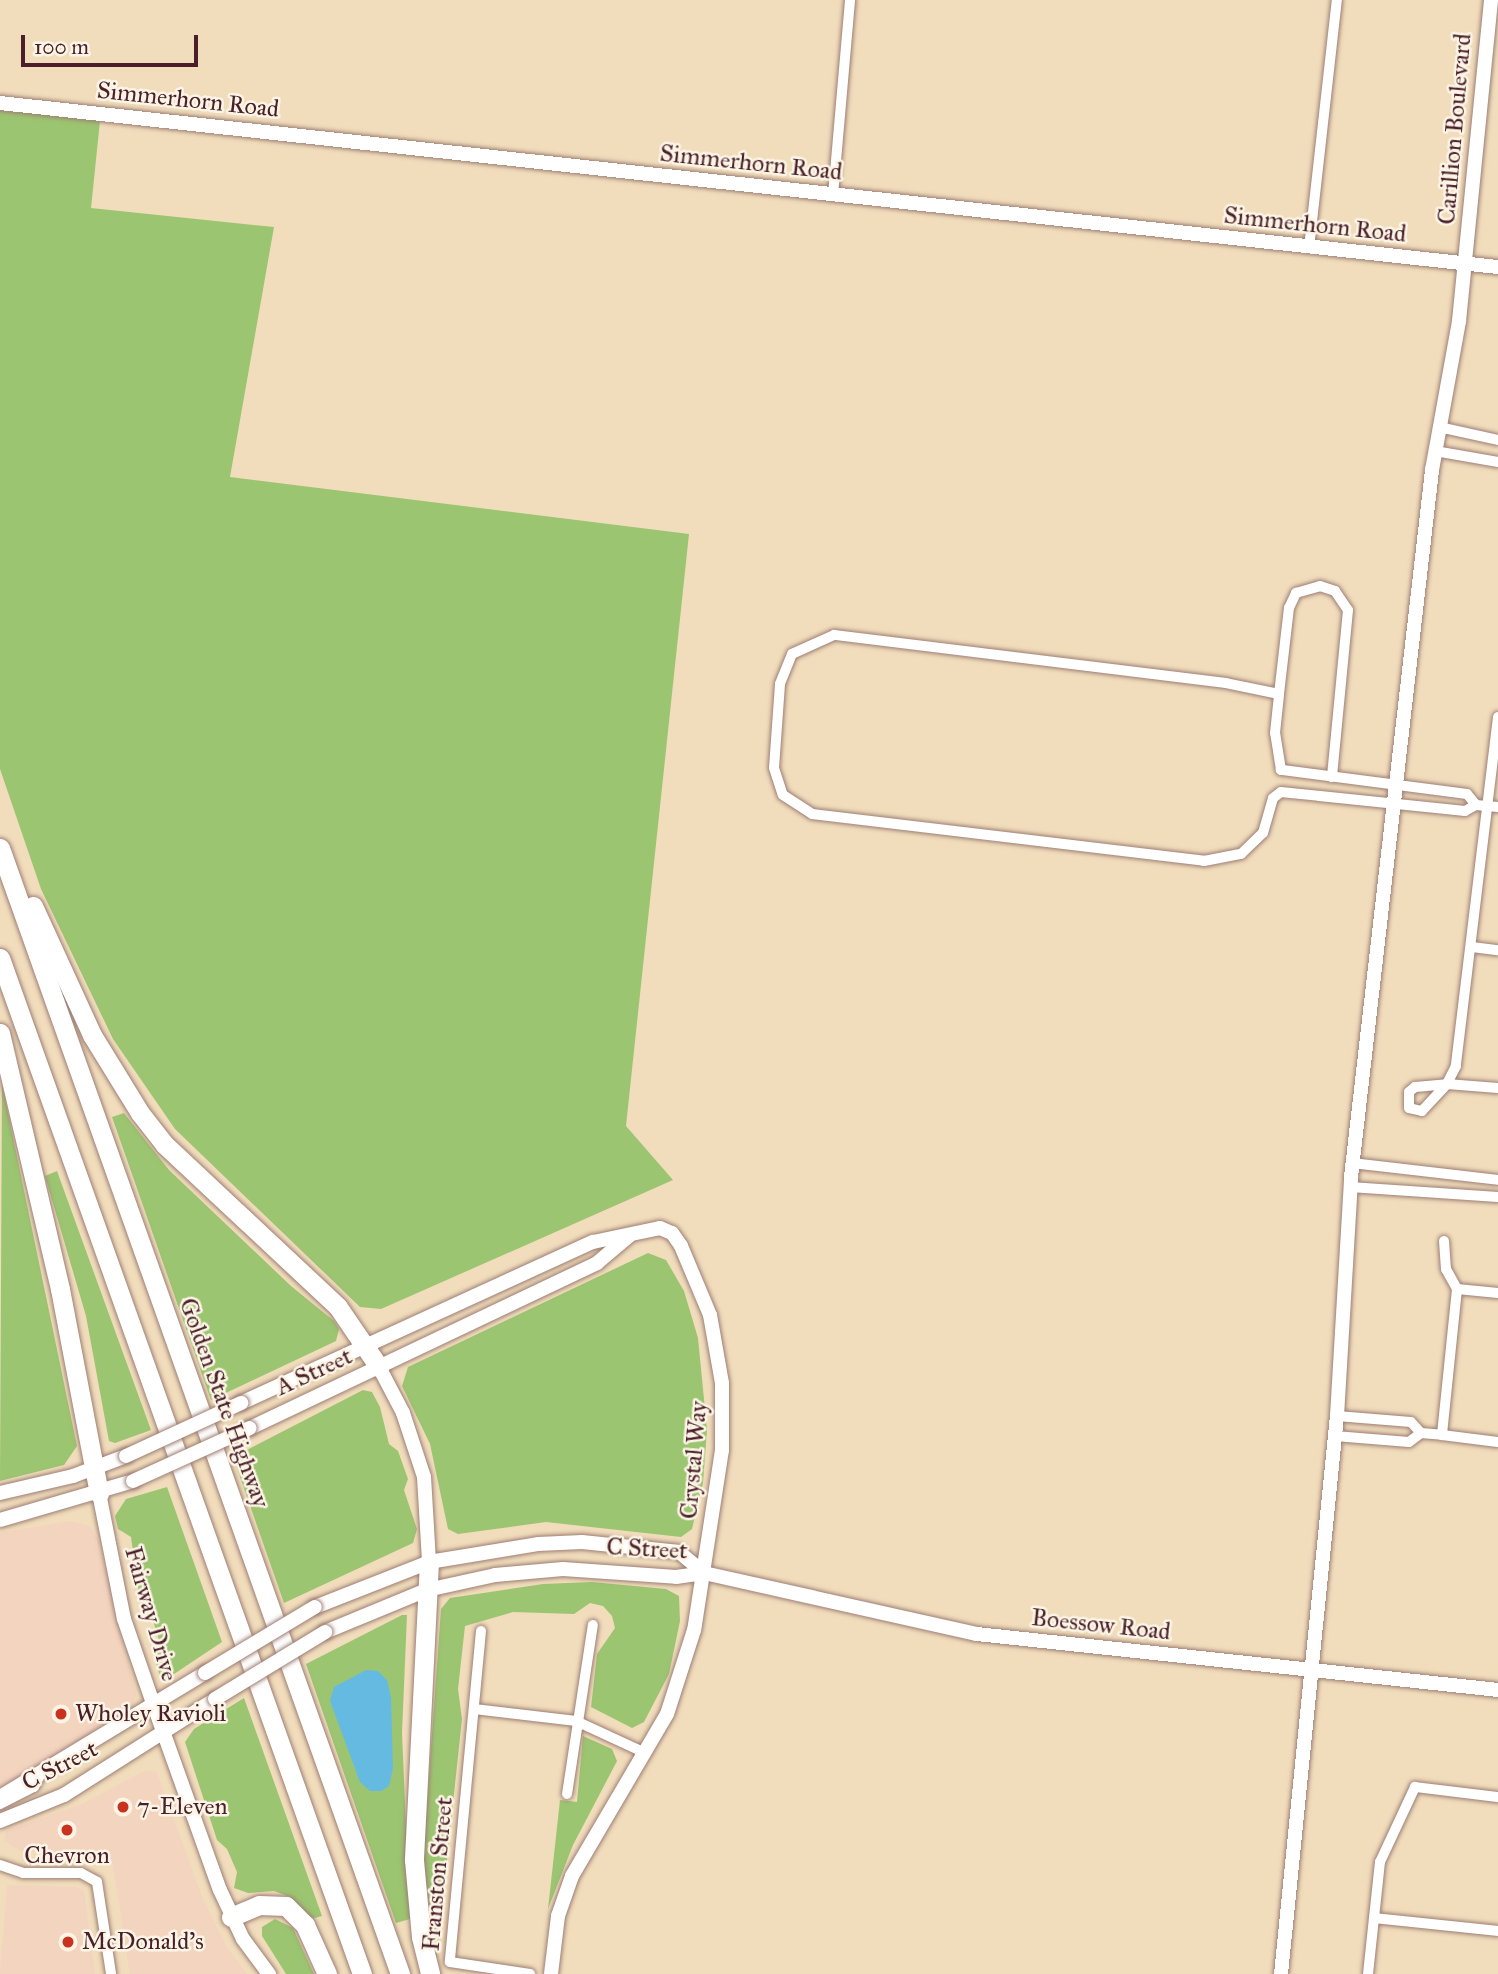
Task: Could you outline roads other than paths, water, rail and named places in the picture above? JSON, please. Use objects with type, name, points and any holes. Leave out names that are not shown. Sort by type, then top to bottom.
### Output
[{"type":"highway","points":[[0,832],[82,1015],[140,1113],[164,1144],[330,1299],[367,1345],[379,1367]]},
{"type":"highway","name":"Golden State Highway","points":[[0,848],[400,1974]]},
{"type":"highway","points":[[0,958],[362,1974]]},
{"type":"highway","points":[[0,1033],[61,1289],[99,1493]]},
{"type":"highway","points":[[429,1562],[414,1860],[430,1974]]},
{"type":"highway","points":[[232,1917],[258,1905],[286,1906],[305,1925],[327,1974]]},
{"type":"street","points":[[832,195],[850,0]]},
{"type":"street","points":[[1308,248],[1337,0]]},
{"type":"street","name":"Carillion Boulevard","points":[[1281,1974],[1338,1416],[1352,1163],[1393,785],[1435,451],[1465,263],[1491,0]]},
{"type":"street","name":"Simmerhorn Road","points":[[0,103],[1498,267]]},
{"type":"street","points":[[1439,428],[1498,440]]},
{"type":"street","points":[[1435,451],[1498,462]]},
{"type":"street","points":[[1332,777],[1348,610],[1335,591],[1320,586],[1296,593],[1289,608],[1275,733],[1280,770],[1332,777],[1393,785],[1467,794],[1476,805]]},
{"type":"street","points":[[1279,694],[1226,683],[834,635],[792,654],[780,684],[774,768],[783,795],[812,814],[1204,861],[1241,854],[1263,833],[1273,798],[1281,792],[1465,811],[1476,805],[1493,807]]},
{"type":"street","points":[[1498,717],[1493,807],[1456,1066],[1447,1084],[1498,1088]]},
{"type":"street","points":[[1472,947],[1498,950]]},
{"type":"street","points":[[1352,1163],[1498,1180]]},
{"type":"street","points":[[1350,1187],[1498,1197]]},
{"type":"street","name":"A Street","points":[[0,1493],[95,1469],[593,1242],[660,1228]]},
{"type":"street","name":"Crystal Way","points":[[551,1974],[558,1916],[572,1876],[682,1678],[704,1573],[722,1450],[722,1383],[710,1315],[681,1246],[672,1233],[660,1228]]},
{"type":"street","name":"A Street","points":[[0,1520],[133,1481],[250,1428],[597,1264],[633,1233]]},
{"type":"street","points":[[1442,1435],[1457,1289],[1446,1269],[1444,1241]]},
{"type":"street","points":[[1457,1289],[1498,1293]]},
{"type":"street","points":[[379,1367],[403,1413],[424,1477],[429,1562]]},
{"type":"street","points":[[1338,1416],[1411,1422],[1421,1433],[1498,1442]]},
{"type":"street","points":[[1335,1436],[1409,1442],[1421,1433]]},
{"type":"street","name":"Fairway Drive","points":[[99,1493],[124,1619],[154,1706],[232,1917],[269,1974]]},
{"type":"street","name":"C Street","points":[[0,1797],[315,1607],[429,1562],[538,1544],[582,1542],[680,1552],[704,1573]]},
{"type":"street","name":"C Street","points":[[0,1821],[64,1795],[325,1632],[427,1590],[532,1570],[606,1569],[676,1577],[704,1573]]},
{"type":"street","name":"Boessow Road","points":[[704,1573],[977,1634],[1498,1690]]},
{"type":"street","points":[[567,1794],[576,1721],[593,1626]]},
{"type":"street","name":"Franston Street","points":[[481,1631],[450,1962],[530,1974]]},
{"type":"street","points":[[474,1709],[576,1721],[643,1752]]},
{"type":"street","points":[[0,1804],[34,1787],[40,1775]]},
{"type":"street","points":[[1368,1974],[1380,1862],[1415,1787],[1498,1797]]},
{"type":"street","points":[[0,1865],[23,1873],[81,1873],[97,1882],[111,1974]]},
{"type":"street","points":[[1374,1918],[1498,1931]]},
{"type":"water","points":[[366,1670],[378,1671],[387,1680],[391,1697],[393,1768],[389,1786],[381,1791],[370,1791],[360,1782],[330,1701],[334,1687]]},
{"type":"place","name":"Wholey Ravioli","points":[[61,1714]]},
{"type":"place","name":"7-Eleven","points":[[123,1807]]},
{"type":"place","name":"Chevron","points":[[67,1830]]},
{"type":"place","name":"McDonald's","points":[[68,1942]]}]
